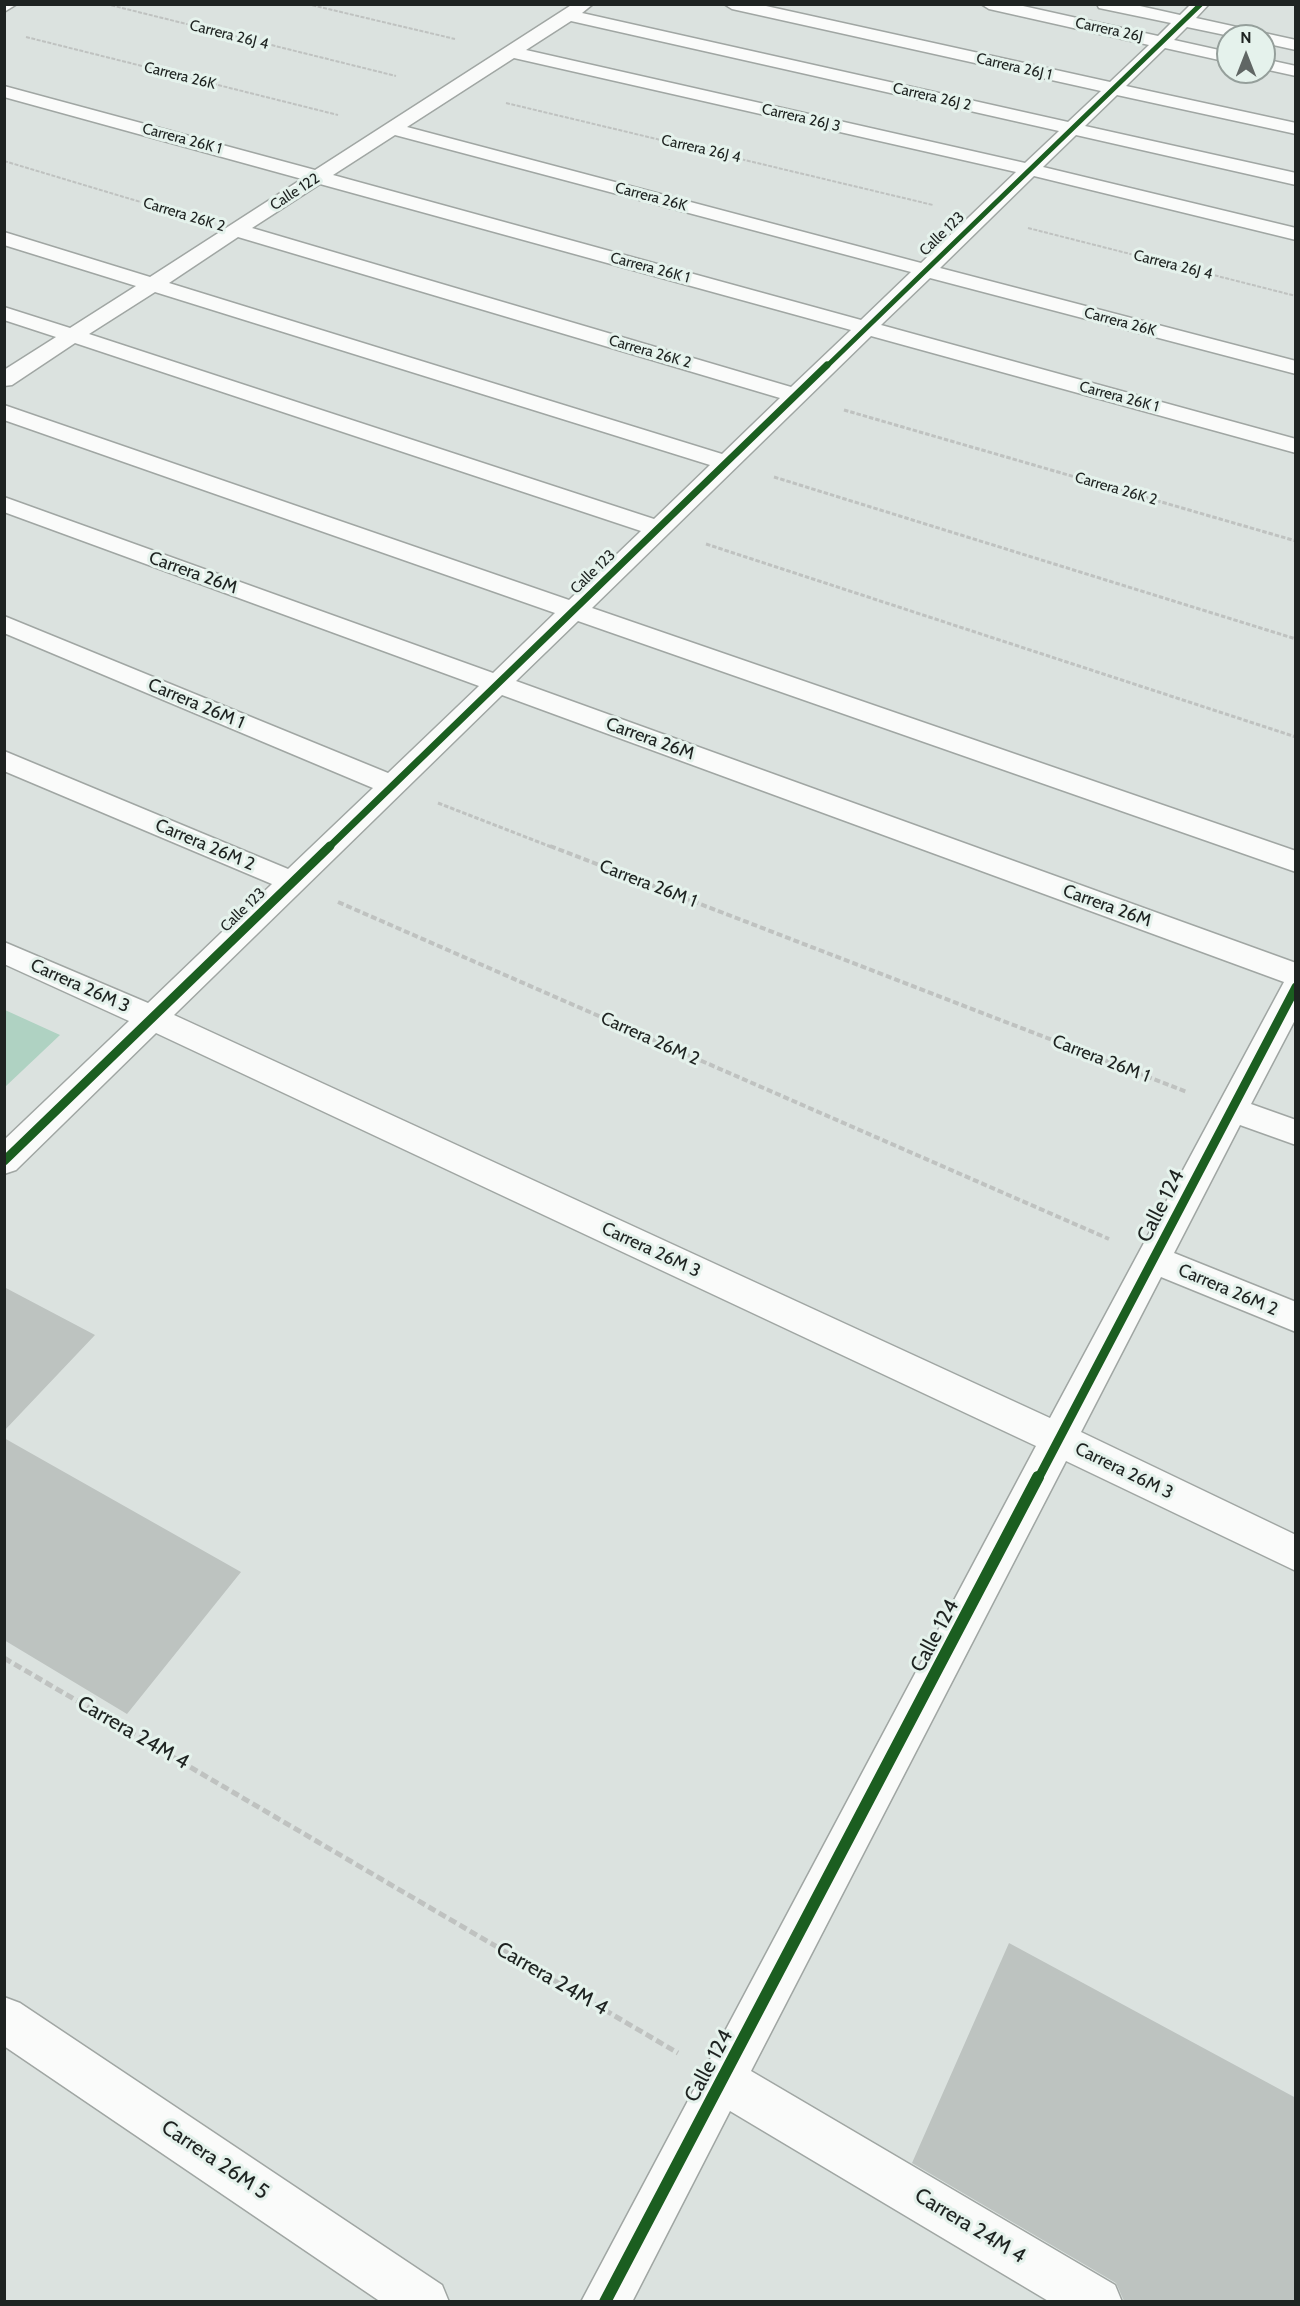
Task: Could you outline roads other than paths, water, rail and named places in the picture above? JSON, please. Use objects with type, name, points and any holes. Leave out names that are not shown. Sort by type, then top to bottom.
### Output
[{"type":"street","points":[[4,7],[9,4]]},
{"type":"street","name":"Calle 122","points":[[4,380],[585,4]]},
{"type":"street","name":"Carrera 26J 1","points":[[732,4],[1296,129]]},
{"type":"street","name":"Carrera 26J","points":[[989,4],[1216,54]]},
{"type":"street","points":[[1110,5],[1166,4]]},
{"type":"street","name":"Calle 123","points":[[4,1161],[1201,4]]},
{"type":"street","points":[[1214,4],[1225,20],[1232,24]]},
{"type":"street","name":"Carrera 26J","points":[[1110,5],[1216,28]]},
{"type":"street","name":"Carrera 26J 2","points":[[568,15],[1296,179]]},
{"type":"street","points":[[1092,26],[1121,41],[1135,59],[1135,68],[1166,58],[1216,56]]},
{"type":"street","points":[[1276,41],[1296,45]]},
{"type":"street","name":"Carrera 26J 3","points":[[510,52],[1031,170],[1296,234]]},
{"type":"street","points":[[1276,67],[1296,71]]},
{"type":"street","name":"Carrera 26K 1","points":[[4,91],[1296,446]]},
{"type":"street","name":"Carrera 26K","points":[[392,129],[1296,368]]},
{"type":"street","name":"Carrera 26K 2","points":[[236,230],[797,396]]},
{"type":"street","points":[[4,238],[728,463]]},
{"type":"street","points":[[4,314],[660,529]]},
{"type":"street","points":[[4,412],[1296,862]]},
{"type":"street","name":"Carrera 26M","points":[[4,504],[1296,975]]},
{"type":"street","name":"Carrera 26M 1","points":[[4,624],[393,786]]},
{"type":"street","name":"Carrera 26M 2","points":[[4,760],[293,882]]},
{"type":"street","name":"Carrera 26M 3","points":[[4,952],[152,1018],[1058,1439],[1296,1554]]},
{"type":"street","name":"Calle 124","points":[[605,2301],[1296,987]]},
{"type":"street","points":[[1231,1109],[1296,1133]]},
{"type":"street","name":"Carrera 26M 2","points":[[1153,1259],[1296,1318]]},
{"type":"street","name":"Carrera 26M 5","points":[[4,2019],[424,2301]]},
{"type":"street","name":"Carrera 24M 4","points":[[722,2080],[1098,2301]]}]
